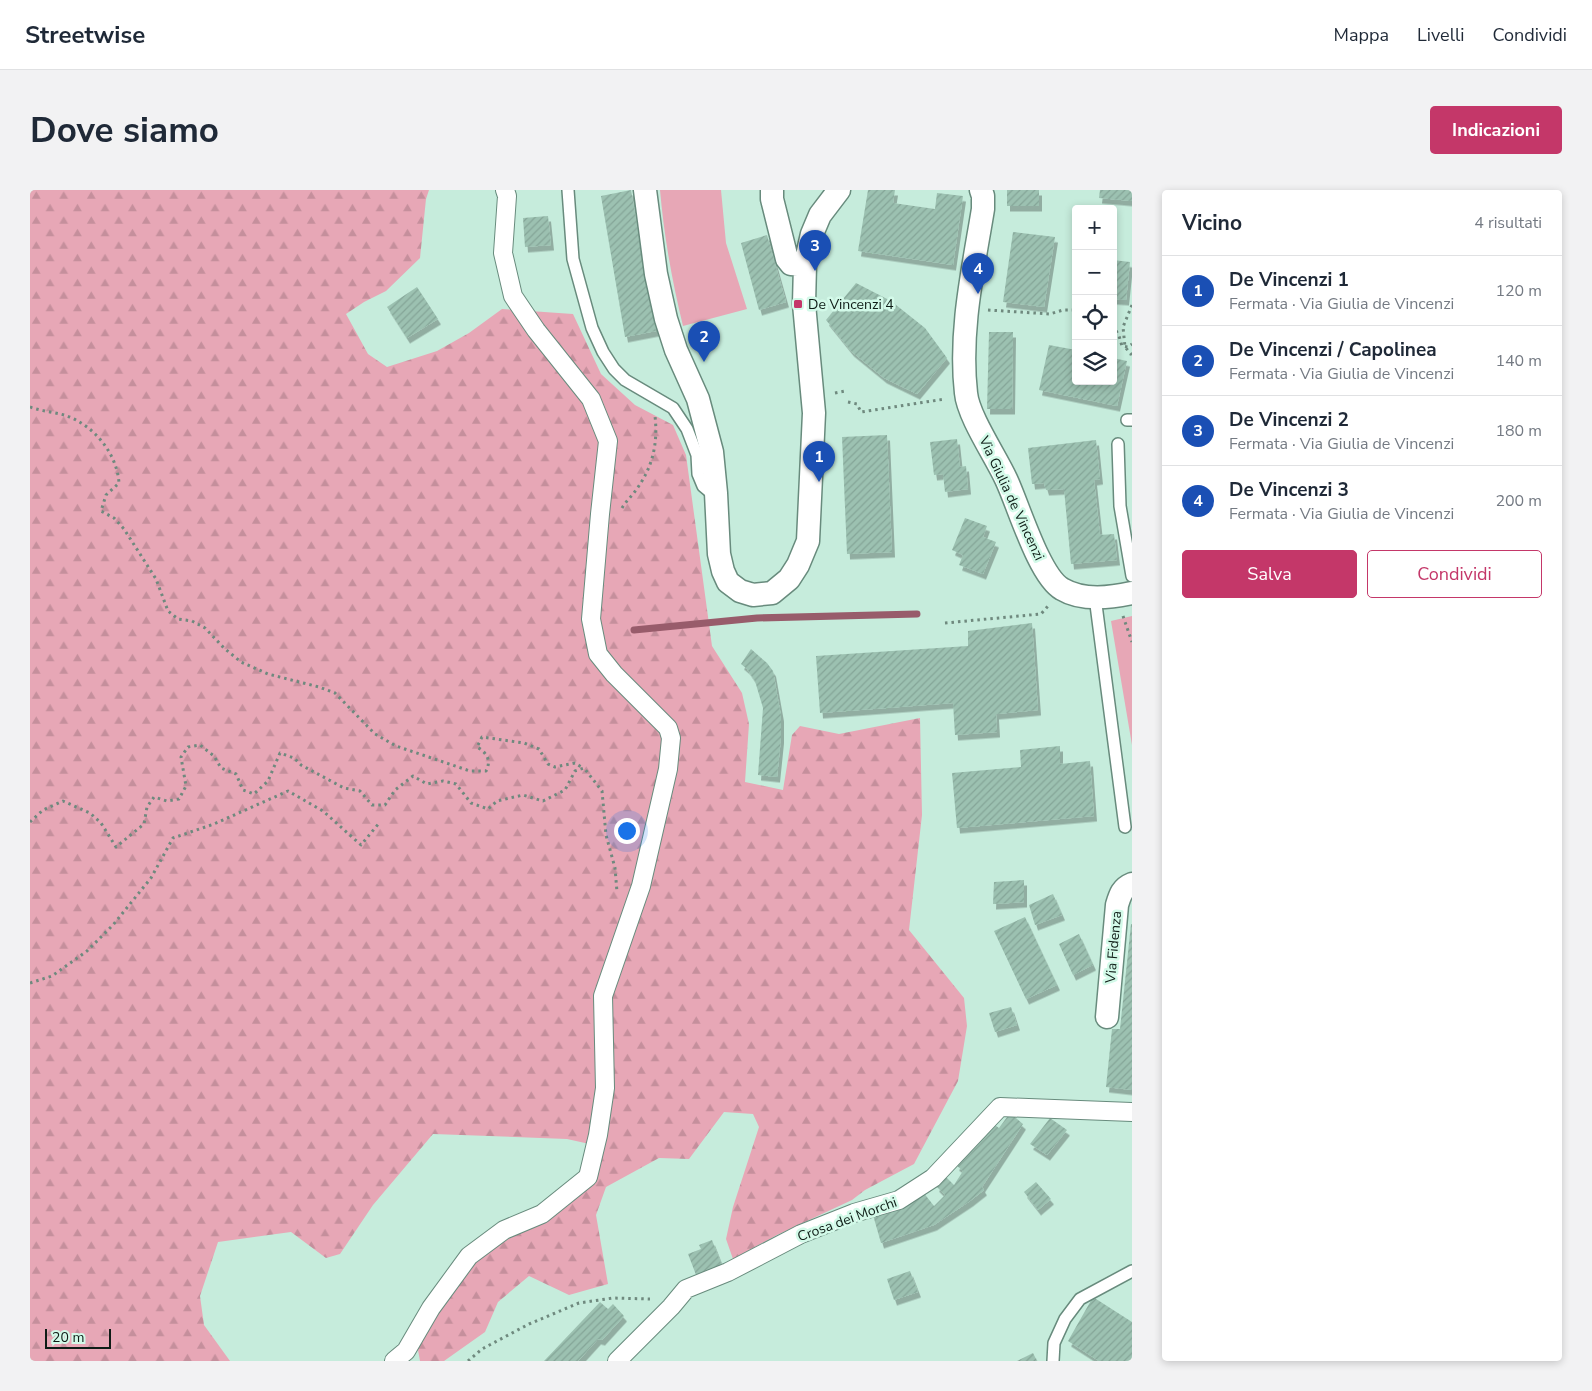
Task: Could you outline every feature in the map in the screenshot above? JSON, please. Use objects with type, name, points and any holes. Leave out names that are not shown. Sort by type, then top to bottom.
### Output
[{"type":"street","points":[[394,1361],[406,1351],[431,1308],[469,1256],[504,1230],[542,1214],[588,1177],[598,1135],[605,1088],[603,996],[641,886],[668,769],[671,738],[668,728],[663,722],[614,674],[598,654],[591,619],[608,441],[591,399],[536,330],[513,296],[503,253],[507,196],[505,190]]},
{"type":"street","points":[[645,190],[656,274],[666,319],[676,350],[698,399],[712,452],[716,493],[718,554],[722,571],[728,582],[740,591],[753,595],[772,593],[789,579],[798,565],[808,541],[814,413],[804,304],[805,265],[812,234],[820,214],[839,190]]},
{"type":"street","points":[[772,190],[772,199],[787,259],[791,264],[805,265]]},
{"type":"street","name":"Via Giulia de Vincenzi","points":[[981,190],[983,210],[969,288],[964,361],[966,395],[982,432],[1007,480],[1030,541],[1055,584],[1061,589]]},
{"type":"street","points":[[1061,589],[1078,595],[1095,597],[1132,593]]},
{"type":"street","name":"Via Fidenza","points":[[1107,1017],[1117,905],[1120,894],[1125,887],[1132,884]]},
{"type":"street","name":"Crosa dei Morchi","points":[[617,1361],[672,1307],[686,1289],[728,1272],[801,1234],[854,1213],[899,1200],[933,1178],[1000,1106],[1132,1112]]},
{"type":"lane","points":[[568,190],[573,259],[592,328],[603,352],[614,369],[625,380],[673,408],[688,429],[697,455],[698,474],[703,486],[709,491],[716,493]]},
{"type":"lane","points":[[1118,444],[1120,506],[1132,576]]},
{"type":"lane","points":[[1095,597],[1125,827]]},
{"type":"lane","points":[[1053,1361],[1054,1343],[1065,1319],[1080,1299],[1132,1271]]},
{"type":"path","points":[[1125,347],[1123,327],[1132,305]]},
{"type":"path","points":[[968,308],[1050,314],[1063,310],[1072,310]]},
{"type":"path","points":[[1117,332],[1122,346],[1125,347],[1132,359]]},
{"type":"path","points":[[1125,347],[1132,344]]},
{"type":"path","points":[[848,402],[856,404],[861,412],[966,395]]},
{"type":"path","points":[[619,511],[646,473],[654,454],[656,430],[652,396]]},
{"type":"path","points":[[30,407],[64,415],[78,421],[108,448],[118,473],[119,483],[106,495],[101,511],[114,518],[124,529],[156,579],[168,611],[178,619],[192,621],[205,628],[241,662],[268,674],[335,693],[375,734],[396,746],[470,771],[486,771],[489,766],[488,758],[483,750],[477,747],[482,737],[524,743],[539,749],[548,764],[555,767],[575,763],[584,768],[602,791],[606,835],[615,868],[617,895]]},
{"type":"path","points":[[945,623],[1041,614],[1061,589]]},
{"type":"path","points":[[30,822],[43,810],[63,801],[90,813],[101,823],[116,847],[144,824],[147,807],[154,797],[167,801],[179,798],[186,786],[181,757],[188,747],[200,745],[214,756],[221,768],[236,774],[243,790],[254,794],[268,781],[280,753],[294,758],[301,765],[344,788],[360,791],[372,805],[385,805],[395,790],[413,776],[427,784],[442,781],[456,784],[471,803],[488,809],[496,800],[523,795],[543,801],[565,790],[575,771],[584,768]]},
{"type":"path","points":[[30,983],[52,976],[87,951],[113,925],[151,878],[173,838],[214,824],[288,791],[323,811],[361,845],[380,822]]},
{"type":"path","points":[[468,1361],[482,1349],[529,1324],[579,1303],[613,1298],[648,1300],[677,1294],[686,1289]]},
{"type":"green space","points":[[30,190],[429,190],[426,199],[420,258],[386,291],[346,314],[368,354],[387,367],[437,351],[469,333],[502,309],[573,314],[601,374],[635,405],[673,425],[686,455],[712,646],[742,693],[749,724],[745,782],[783,790],[792,735],[800,726],[839,734],[920,718],[922,815],[909,930],[964,998],[967,1026],[958,1081],[914,1164],[865,1190],[852,1200],[777,1235],[733,1259],[726,1239],[733,1207],[759,1127],[753,1114],[724,1112],[689,1159],[659,1158],[606,1187],[596,1215],[608,1284],[569,1295],[529,1276],[498,1302],[485,1332],[444,1361],[420,1361],[418,1350],[421,1336],[436,1312],[481,1256],[573,1199],[603,1147],[567,1139],[433,1134],[373,1205],[340,1254],[326,1258],[291,1232],[218,1242],[200,1296],[204,1325],[230,1361],[30,1361]]},
{"type":"green space","points":[[660,190],[721,190],[726,243],[747,309],[683,326],[669,258]]},
{"type":"green space","points":[[1132,616],[1132,745],[1111,621]]},
{"type":"building","points":[[631,190],[656,331],[625,337],[601,196]]},
{"type":"building","points":[[868,190],[895,190],[893,203],[935,209],[937,193],[963,196],[953,265],[858,251]]},
{"type":"building","points":[[1007,190],[1039,190],[1039,206],[1007,206]]},
{"type":"building","points":[[1100,190],[1132,190],[1132,201],[1099,198]]},
{"type":"building","points":[[548,216],[551,245],[525,247],[523,218]]},
{"type":"building","points":[[1013,232],[1055,237],[1044,307],[1003,302]]},
{"type":"building","points":[[767,235],[786,302],[759,310],[741,243]]},
{"type":"building","points":[[1117,260],[1130,262],[1126,300],[1117,299]]},
{"type":"building","points":[[856,283],[891,301],[925,328],[947,358],[917,394],[884,378],[851,351],[826,320]]},
{"type":"building","points":[[417,287],[438,319],[407,338],[387,307]]},
{"type":"building","points":[[989,332],[1013,332],[1012,409],[987,409]]},
{"type":"building","points":[[1049,345],[1072,349],[1072,385],[1117,385],[1117,359],[1127,361],[1117,406],[1039,390]]},
{"type":"building","points":[[887,435],[892,552],[847,554],[842,437]]},
{"type":"building","points":[[957,439],[960,467],[966,466],[968,489],[945,492],[943,474],[934,475],[930,442]]},
{"type":"building","points":[[1096,440],[1100,479],[1094,480],[1100,535],[1114,534],[1117,560],[1071,564],[1064,489],[1046,490],[1044,483],[1032,484],[1028,448]]},
{"type":"building","points":[[965,518],[987,526],[983,537],[996,542],[983,574],[959,565],[963,555],[952,550]]},
{"type":"building","points":[[1032,623],[1038,710],[996,714],[997,732],[955,735],[953,703],[820,713],[816,656],[968,646],[968,631]]},
{"type":"building","points":[[751,649],[773,671],[781,716],[777,777],[758,775],[763,708],[755,681],[741,664]]},
{"type":"building","points":[[1060,746],[1060,764],[1090,761],[1094,816],[957,828],[952,773],[1021,767],[1020,750]]},
{"type":"building","points":[[1024,880],[1024,902],[993,904],[994,882]]},
{"type":"building","points":[[1053,894],[1062,915],[1035,925],[1029,905]]},
{"type":"building","points":[[1025,917],[1057,985],[1026,999],[994,931]]},
{"type":"building","points":[[1131,924],[1132,1090],[1106,1087],[1112,1029],[1120,1029]]},
{"type":"building","points":[[1079,934],[1093,965],[1073,975],[1059,944]]},
{"type":"building","points":[[1011,1007],[1017,1025],[995,1032],[989,1013]]},
{"type":"building","points":[[1010,1113],[1023,1124],[982,1187],[984,1190],[934,1225],[881,1243],[873,1215],[923,1192],[934,1206],[945,1195],[936,1186],[945,1176],[954,1185],[963,1171],[956,1165],[989,1121],[999,1128]]},
{"type":"building","points":[[1050,1118],[1067,1130],[1047,1155],[1030,1144]]},
{"type":"building","points":[[1036,1182],[1051,1199],[1038,1210],[1024,1192]]},
{"type":"building","points":[[712,1240],[724,1271],[698,1280],[688,1254],[701,1249],[699,1245]]},
{"type":"building","points":[[910,1271],[918,1292],[894,1300],[887,1279]]},
{"type":"building","points":[[1093,1297],[1132,1322],[1132,1361],[1099,1361],[1068,1341]]},
{"type":"building","points":[[600,1302],[608,1309],[613,1304],[624,1316],[602,1340],[598,1339],[578,1361],[544,1361]]},
{"type":"building","points":[[1033,1353],[1037,1361],[1017,1361]]},
{"type":"waterway","points":[[634,630],[757,618],[917,614]]},
{"type":"place","name":"De Vincenzi 2","points":[[815,271]]},
{"type":"place","name":"De Vincenzi 3","points":[[978,294]]},
{"type":"place","name":"De Vincenzi 4","points":[[798,304]]},
{"type":"place","name":"De Vincenzi / Capolinea","points":[[704,362]]},
{"type":"place","name":"De Vincenzi 1","points":[[819,482]]}]
